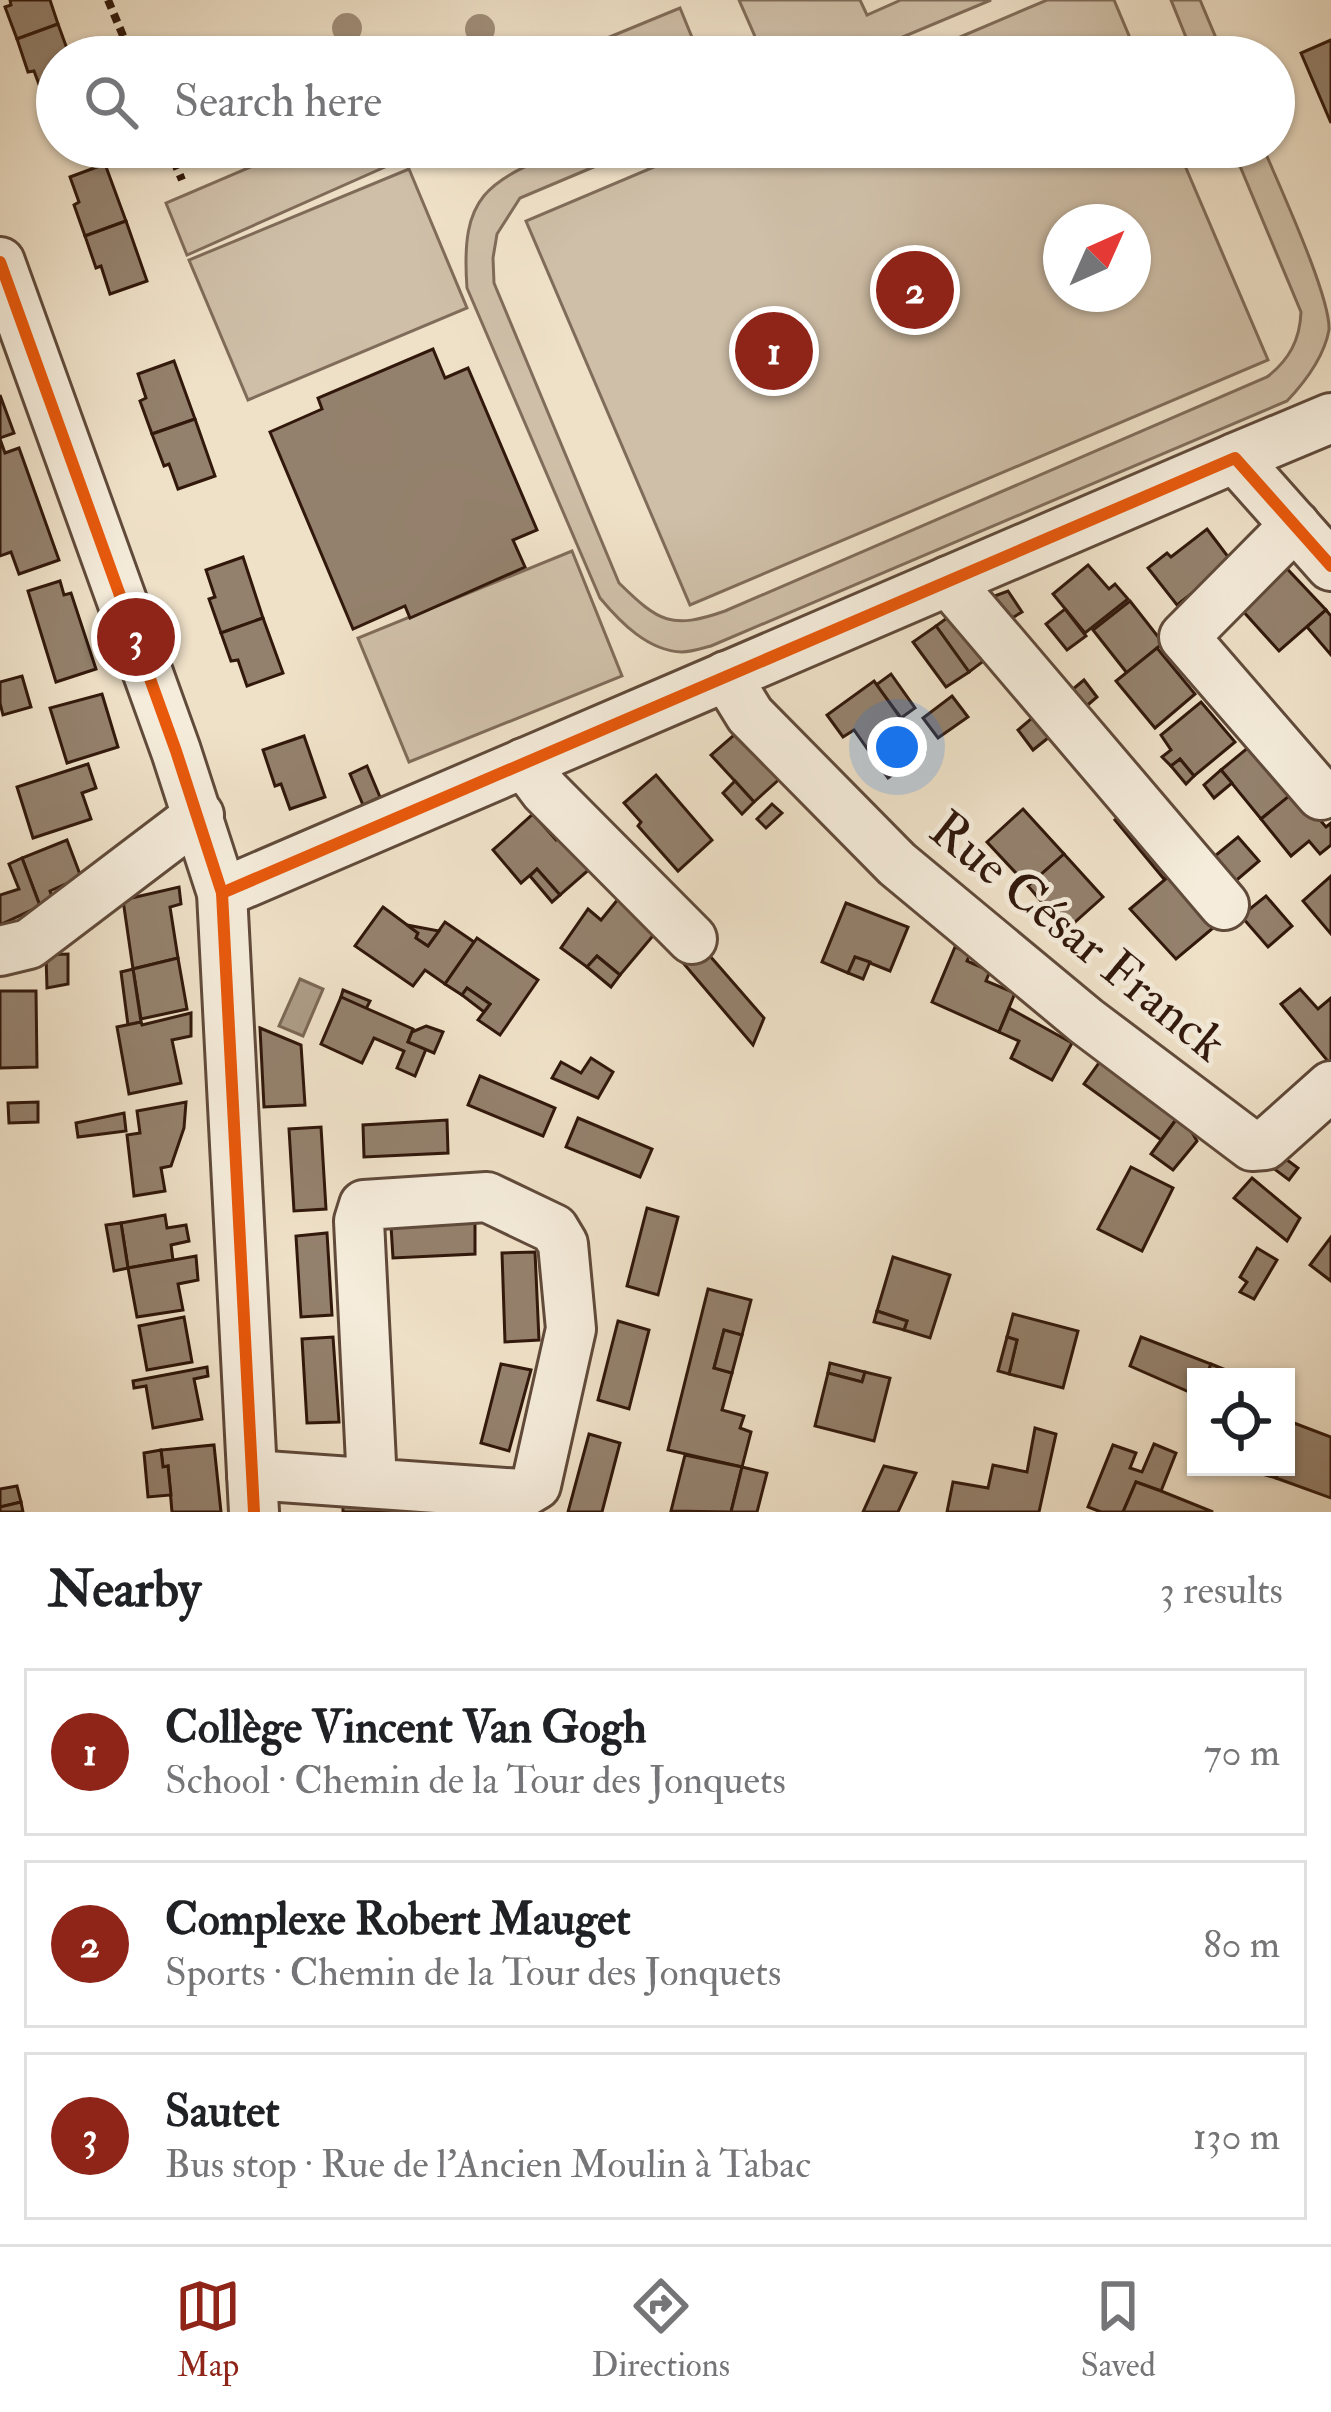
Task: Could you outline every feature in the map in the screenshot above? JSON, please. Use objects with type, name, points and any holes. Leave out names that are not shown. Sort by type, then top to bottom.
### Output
[{"type":"street","points":[[0,262],[12,333],[199,815],[222,893],[253,1494],[372,1483],[521,1494],[536,1485],[571,1329],[563,1244],[554,1229],[487,1197],[364,1204],[359,1221],[372,1483]]},
{"type":"street","points":[[222,893],[1331,418]]},
{"type":"street","points":[[1235,458],[1331,566]]},
{"type":"street","points":[[1294,525],[1184,637],[1321,795]]},
{"type":"street","points":[[948,581],[1224,905]]},
{"type":"street","name":"Rue César Franck","points":[[726,676],[750,715],[897,864],[1086,1021],[1252,1146],[1265,1145],[1331,1086]]},
{"type":"street","points":[[524,763],[544,791],[692,939]]},
{"type":"street","points":[[0,951],[28,944],[199,815]]},
{"type":"path","points":[[108,0],[123,36]]},
{"type":"path","points":[[177,168],[182,180]]},
{"type":"shaded area","points":[[739,0],[860,0],[867,15],[901,0],[991,0],[905,36],[755,36]]},
{"type":"shaded area","points":[[1047,0],[1114,0],[1129,36],[962,36]]},
{"type":"shaded area","points":[[1171,0],[1200,0],[1215,36],[1186,36]]},
{"type":"shaded area","points":[[680,8],[691,36],[612,36]]},
{"type":"shaded area","points":[[248,168],[383,168],[187,255],[166,203]]},
{"type":"shaded area","points":[[591,168],[520,198],[497,234],[494,283],[619,583],[667,619],[691,620],[725,611],[1267,377],[1292,349],[1301,312],[1241,168],[1272,168],[1313,267],[1329,330],[1313,368],[1287,401],[711,646],[670,650],[636,634],[600,598],[467,288],[466,256],[475,210],[485,195],[518,170]]},
{"type":"shaded area","points":[[651,168],[1186,168],[1268,360],[690,605],[526,221]]},
{"type":"shaded area","points":[[409,169],[467,308],[248,400],[189,260]]},
{"type":"shaded area","points":[[572,551],[622,676],[409,762],[358,638]]},
{"type":"shaded area","points":[[300,979],[323,989],[303,1036],[279,1026]]},
{"type":"building","points":[[10,0],[50,0],[58,24],[17,39],[5,7],[11,5]]},
{"type":"building","points":[[58,24],[62,36],[36,36],[36,76],[34,71],[28,72],[17,39]]},
{"type":"building","points":[[1331,40],[1331,123],[1301,53]]},
{"type":"building","points":[[106,168],[126,221],[85,236],[70,177]]},
{"type":"building","points":[[126,221],[147,281],[110,294],[85,236]]},
{"type":"building","points":[[433,349],[445,378],[468,368],[537,530],[513,540],[525,567],[410,618],[405,606],[353,629],[270,432],[322,409],[318,398]]},
{"type":"building","points":[[174,361],[195,419],[152,434],[140,401],[146,398],[138,374]]},
{"type":"building","points":[[0,395],[14,433],[0,438]]},
{"type":"building","points":[[195,419],[215,476],[178,489],[152,434]]},
{"type":"building","points":[[0,439],[5,453],[19,448],[59,560],[19,574],[11,552],[0,556]]},
{"type":"building","points":[[1207,529],[1232,562],[1177,605],[1148,568]]},
{"type":"building","points":[[1275,556],[1326,610],[1279,651],[1232,599]]},
{"type":"building","points":[[243,557],[263,618],[221,633],[209,599],[215,597],[206,570]]},
{"type":"building","points":[[1088,565],[1109,589],[1115,584],[1128,599],[1085,633],[1053,594]]},
{"type":"building","points":[[60,581],[64,595],[71,593],[96,669],[56,682],[28,591]]},
{"type":"building","points":[[1008,591],[1022,612],[1002,624],[992,597]]},
{"type":"building","points":[[1130,601],[1163,643],[1127,673],[1093,630]]},
{"type":"building","points":[[962,607],[993,654],[969,672],[936,626]]},
{"type":"building","points":[[1065,609],[1086,636],[1067,650],[1046,624]]},
{"type":"building","points":[[1326,610],[1331,616],[1331,655],[1307,627]]},
{"type":"building","points":[[263,618],[283,673],[247,686],[221,633]]},
{"type":"building","points":[[936,626],[969,672],[946,687],[913,642]]},
{"type":"building","points":[[1157,648],[1195,694],[1155,728],[1116,681]]},
{"type":"building","points":[[891,674],[915,708],[901,718],[876,685]]},
{"type":"building","points":[[22,676],[31,707],[3,715],[0,682]]},
{"type":"building","points":[[1084,680],[1097,697],[1076,715],[1062,698]]},
{"type":"building","points":[[874,681],[925,752],[888,778],[854,730],[843,737],[827,715]]},
{"type":"building","points":[[102,694],[118,747],[67,763],[50,708]]},
{"type":"building","points":[[952,696],[968,717],[938,738],[923,718]]},
{"type":"building","points":[[1201,702],[1235,742],[1194,776],[1180,759],[1171,766],[1162,757],[1171,750],[1161,735]]},
{"type":"building","points":[[1046,706],[1063,726],[1033,750],[1018,730]]},
{"type":"building","points":[[742,728],[784,775],[754,802],[711,755]]},
{"type":"building","points":[[304,736],[325,797],[290,809],[281,784],[275,786],[263,750]]},
{"type":"building","points":[[1250,746],[1291,795],[1261,819],[1221,770]]},
{"type":"building","points":[[1180,759],[1194,776],[1186,784],[1171,766]]},
{"type":"building","points":[[88,764],[96,788],[82,793],[91,819],[33,838],[17,787]]},
{"type":"building","points":[[367,766],[380,797],[363,805],[350,774]]},
{"type":"building","points":[[1221,770],[1232,783],[1214,798],[1204,785]]},
{"type":"building","points":[[656,775],[712,840],[678,871],[624,803]]},
{"type":"building","points":[[735,781],[754,802],[742,814],[723,793]]},
{"type":"building","points":[[1295,791],[1326,827],[1331,823],[1331,845],[1320,854],[1309,841],[1291,856],[1261,819]]},
{"type":"building","points":[[772,804],[782,813],[766,828],[757,819]]},
{"type":"building","points":[[1130,807],[1180,865],[1164,879],[1115,820]]},
{"type":"building","points":[[1023,809],[1064,854],[1028,886],[987,842]]},
{"type":"building","points":[[533,814],[556,840],[572,826],[600,860],[560,895],[537,869],[521,883],[493,850]]},
{"type":"building","points":[[1238,837],[1259,861],[1231,885],[1210,860]]},
{"type":"building","points":[[67,840],[81,877],[50,891],[53,900],[40,906],[22,858]]},
{"type":"building","points":[[1064,854],[1103,897],[1066,930],[1028,886]]},
{"type":"building","points":[[22,858],[40,906],[0,925],[0,895],[19,889],[9,864]]},
{"type":"building","points":[[537,869],[560,895],[552,902],[530,876]]},
{"type":"building","points":[[1175,871],[1219,923],[1176,959],[1130,909]]},
{"type":"building","points":[[1331,876],[1331,934],[1303,901]]},
{"type":"building","points":[[632,882],[667,919],[620,975],[597,956],[587,967],[561,948],[588,909],[601,920]]},
{"type":"building","points":[[179,887],[181,904],[170,907],[178,958],[133,969],[123,900]]},
{"type":"building","points":[[1266,896],[1292,926],[1268,947],[1241,916]]},
{"type":"building","points":[[846,903],[908,927],[890,971],[855,957],[848,973],[822,962]]},
{"type":"building","points":[[383,907],[428,946],[445,922],[474,942],[445,984],[425,970],[413,986],[355,946]]},
{"type":"building","points":[[407,925],[439,931],[428,946]]},
{"type":"building","points":[[477,938],[538,980],[500,1035],[478,1020],[490,1004],[467,988],[462,995],[445,984]]},
{"type":"building","points":[[955,947],[970,954],[967,961],[990,971],[986,981],[1015,993],[999,1032],[932,1002]]},
{"type":"building","points":[[703,948],[764,1018],[753,1045],[684,964]]},
{"type":"building","points":[[68,954],[68,984],[47,988],[46,955]]},
{"type":"building","points":[[597,956],[620,975],[611,987],[587,967]]},
{"type":"building","points":[[855,957],[870,962],[863,979],[848,973]]},
{"type":"building","points":[[178,958],[187,1009],[141,1019],[133,969]]},
{"type":"building","points":[[133,969],[141,1022],[128,1025],[121,972]]},
{"type":"building","points":[[467,988],[490,1004],[484,1012],[462,995]]},
{"type":"building","points":[[1300,989],[1318,1009],[1331,998],[1331,1065],[1281,1004]]},
{"type":"building","points":[[343,990],[370,1001],[366,1009],[341,997]]},
{"type":"building","points":[[0,991],[36,991],[37,1067],[0,1068]]},
{"type":"building","points":[[341,997],[413,1029],[408,1042],[426,1049],[415,1076],[397,1068],[404,1051],[374,1038],[362,1063],[321,1044]]},
{"type":"building","points":[[1009,1008],[1072,1043],[1052,1080],[1011,1058],[1019,1041],[999,1032]]},
{"type":"building","points":[[191,1013],[191,1036],[172,1040],[181,1083],[129,1094],[117,1027]]},
{"type":"building","points":[[426,1026],[443,1032],[434,1053],[408,1042],[412,1032]]},
{"type":"building","points":[[260,1028],[301,1045],[305,1105],[264,1107]]},
{"type":"building","points":[[591,1058],[613,1072],[598,1098],[552,1078],[561,1062],[581,1073]]},
{"type":"building","points":[[1101,1060],[1178,1117],[1161,1140],[1084,1084]]},
{"type":"building","points":[[480,1076],[555,1108],[543,1136],[468,1105]]},
{"type":"building","points":[[38,1102],[38,1122],[9,1123],[8,1103]]},
{"type":"building","points":[[186,1102],[184,1128],[171,1166],[161,1168],[165,1191],[134,1196],[127,1135],[140,1133],[137,1111]]},
{"type":"building","points":[[124,1113],[126,1131],[78,1137],[76,1123]]},
{"type":"building","points":[[1178,1117],[1197,1141],[1173,1170],[1151,1154]]},
{"type":"building","points":[[578,1118],[652,1149],[640,1177],[566,1147]]},
{"type":"building","points":[[447,1120],[448,1153],[364,1157],[363,1125]]},
{"type":"building","points":[[321,1127],[326,1209],[294,1211],[289,1129]]},
{"type":"building","points":[[1275,1151],[1298,1168],[1289,1180],[1265,1162]]},
{"type":"building","points":[[1131,1167],[1173,1188],[1142,1251],[1098,1229]]},
{"type":"building","points":[[1252,1178],[1300,1218],[1287,1241],[1234,1198]]},
{"type":"building","points":[[647,1208],[678,1217],[658,1295],[627,1286]]},
{"type":"building","points":[[165,1215],[167,1228],[186,1225],[189,1241],[171,1245],[173,1260],[128,1268],[121,1223]]},
{"type":"building","points":[[475,1221],[475,1254],[393,1258],[391,1226]]},
{"type":"building","points":[[121,1223],[128,1268],[114,1271],[106,1225]]},
{"type":"building","points":[[327,1233],[332,1315],[301,1317],[296,1236]]},
{"type":"building","points":[[1331,1237],[1331,1281],[1310,1265]]},
{"type":"building","points":[[1257,1248],[1277,1260],[1254,1299],[1240,1292],[1247,1282],[1240,1277]]},
{"type":"building","points":[[535,1252],[539,1340],[505,1342],[502,1253]]},
{"type":"building","points":[[196,1256],[198,1280],[178,1284],[183,1310],[137,1317],[128,1268]]},
{"type":"building","points":[[893,1257],[950,1275],[930,1338],[904,1330],[907,1321],[877,1311]]},
{"type":"building","points":[[708,1289],[751,1300],[742,1335],[724,1330],[714,1368],[732,1373],[722,1410],[744,1416],[740,1428],[751,1432],[742,1467],[668,1450]]},
{"type":"building","points":[[877,1311],[907,1321],[904,1330],[874,1322]]},
{"type":"building","points":[[1013,1314],[1078,1331],[1063,1388],[1009,1374],[1017,1340],[1007,1337]]},
{"type":"building","points":[[184,1317],[192,1362],[147,1370],[139,1326]]},
{"type":"building","points":[[618,1321],[649,1330],[629,1409],[598,1400]]},
{"type":"building","points":[[724,1330],[742,1335],[732,1373],[714,1368]]},
{"type":"building","points":[[333,1337],[339,1422],[307,1423],[302,1339]]},
{"type":"building","points":[[1007,1337],[1017,1340],[1009,1374],[998,1371]]},
{"type":"building","points":[[1141,1337],[1211,1364],[1209,1368],[1187,1368],[1187,1391],[1130,1366]]},
{"type":"building","points":[[830,1363],[865,1372],[862,1382],[828,1373]]},
{"type":"building","points":[[501,1364],[531,1370],[509,1451],[481,1443]]},
{"type":"building","points":[[207,1367],[208,1376],[194,1379],[202,1419],[153,1428],[146,1386],[134,1388],[133,1381]]},
{"type":"building","points":[[865,1372],[890,1378],[874,1441],[815,1426],[828,1373],[862,1382]]},
{"type":"building","points":[[1295,1423],[1331,1437],[1331,1498],[1276,1478],[1295,1476]]},
{"type":"building","points":[[1035,1428],[1056,1434],[1039,1512],[947,1512],[953,1482],[988,1488],[993,1465],[1027,1472]]},
{"type":"building","points":[[589,1434],[620,1443],[602,1512],[568,1512]]},
{"type":"building","points":[[1154,1444],[1176,1453],[1161,1491],[1136,1482],[1123,1512],[1088,1507],[1113,1445],[1136,1453],[1130,1468],[1142,1472]]},
{"type":"building","points":[[214,1445],[221,1512],[172,1512],[168,1466],[163,1467],[161,1450]]},
{"type":"building","points":[[161,1450],[171,1495],[148,1497],[144,1453]]},
{"type":"building","points":[[685,1455],[742,1467],[731,1512],[671,1511]]},
{"type":"building","points":[[884,1466],[916,1473],[898,1512],[863,1512]]},
{"type":"building","points":[[742,1467],[767,1473],[757,1512],[731,1512]]},
{"type":"building","points":[[1136,1482],[1161,1491],[1213,1512],[1123,1512]]},
{"type":"building","points":[[17,1486],[21,1502],[0,1507],[0,1489]]},
{"type":"building","points":[[21,1502],[23,1512],[0,1512],[0,1507]]},
{"type":"building","points":[[343,1504],[417,1512],[343,1512]]},
{"type":"cycle path","points":[[0,262],[176,751],[222,893],[254,1512]]},
{"type":"cycle path","points":[[222,893],[1235,458],[1331,566]]},
{"type":"place","name":"Complexe Robert Mauget","points":[[915,290]]},
{"type":"place","name":"Collège Vincent Van Gogh","points":[[774,351]]},
{"type":"place","name":"Sautet","points":[[136,637]]}]
